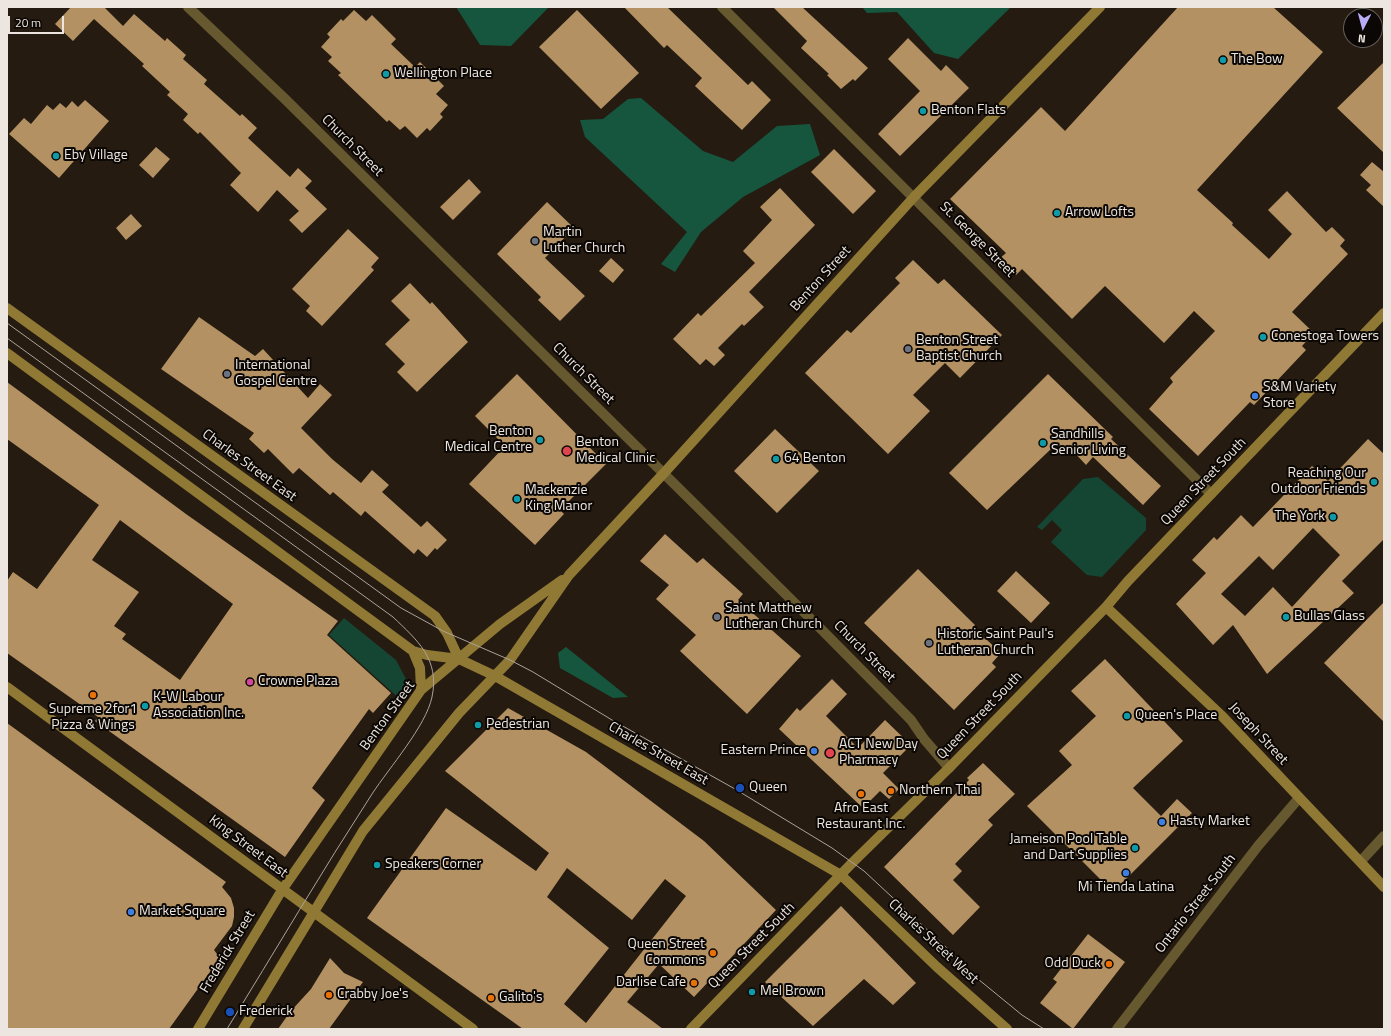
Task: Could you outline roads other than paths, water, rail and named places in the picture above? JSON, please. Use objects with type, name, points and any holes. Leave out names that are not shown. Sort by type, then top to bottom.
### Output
[{"type":"main road","name":"Benton Street","points":[[313,913],[363,831],[433,743],[459,713],[510,660],[569,575],[664,473],[914,198],[1100,7]]},
{"type":"main road","name":"Charles Street East","points":[[7,308],[435,616],[445,630],[459,659]]},
{"type":"main road","name":"Queen Street South","points":[[691,1029],[841,875],[949,768],[1106,606],[1128,581],[1384,313]]},
{"type":"main road","name":"Charles Street East","points":[[7,352],[413,651],[427,655],[459,659],[495,676],[841,875]]},
{"type":"main road","name":"Benton Street","points":[[282,890],[421,690],[500,624],[569,575]]},
{"type":"main road","name":"Joseph Street","points":[[1106,606],[1223,718],[1361,861],[1384,887]]},
{"type":"main road","points":[[413,651],[420,668],[421,690]]},
{"type":"main road","name":"King Street East","points":[[7,687],[473,1029]]},
{"type":"main road","name":"Charles Street West","points":[[841,875],[937,967],[1006,1029]]},
{"type":"main road","name":"Frederick Street","points":[[198,1029],[282,890]]},
{"type":"main road","points":[[243,1029],[313,913]]},
{"type":"street","name":"St. George Street","points":[[722,7],[1211,494]]},
{"type":"street","name":"Church Street","points":[[190,8],[284,98],[664,473],[911,720],[924,739],[949,768]]},
{"type":"street","name":"Ontario Street South","points":[[1117,1029],[1258,846],[1299,798]]},
{"type":"street","points":[[1361,861],[1384,836]]},
{"type":"tram line","points":[[7,323],[401,608],[443,631],[510,660],[533,672],[612,720],[735,789],[832,848],[864,871],[949,950],[967,970],[1022,1015],[1044,1029]]},
{"type":"tram line","points":[[7,338],[393,617],[418,642],[430,661],[434,684],[432,697],[415,734],[353,823],[227,1029]]},
{"type":"place","name":"The Bow","points":[[1223,60]]},
{"type":"place","name":"Wellington Place","points":[[386,74]]},
{"type":"place","name":"Benton Flats","points":[[923,111]]},
{"type":"place","name":"Eby Village","points":[[56,156]]},
{"type":"place","name":"Arrow Lofts","points":[[1057,213]]},
{"type":"place","name":"Martin Luther Church","points":[[535,241]]},
{"type":"place","name":"Conestoga Towers","points":[[1263,337]]},
{"type":"place","name":"Benton Street Baptist Church","points":[[908,349]]},
{"type":"place","name":"International Gospel Centre","points":[[227,374]]},
{"type":"place","name":"S&M Variety Store","points":[[1255,396]]},
{"type":"place","name":"Benton Medical Centre","points":[[540,440]]},
{"type":"place","name":"Sandhills Senior Living","points":[[1043,443]]},
{"type":"place","name":"Benton Medical Clinic","points":[[567,451]]},
{"type":"place","name":"64 Benton","points":[[776,459]]},
{"type":"place","name":"Reaching Our Outdoor Friends","points":[[1374,482]]},
{"type":"place","name":"Mackenzie King Manor","points":[[517,499]]},
{"type":"place","name":"The York","points":[[1333,517]]},
{"type":"place","name":"Saint Matthew Lutheran Church","points":[[717,617]]},
{"type":"place","name":"Bullas Glass","points":[[1286,617]]},
{"type":"place","name":"Historic Saint Paul's Lutheran Church","points":[[929,643]]},
{"type":"place","name":"Crowne Plaza","points":[[250,682]]},
{"type":"place","name":"Supreme 2for1 Pizza & Wings","points":[[93,695]]},
{"type":"place","name":"K-W Labour Association Inc.","points":[[145,706]]},
{"type":"place","name":"Queen's Place","points":[[1127,716]]},
{"type":"place","name":"Pedestrian","points":[[478,725]]},
{"type":"place","name":"Eastern Prince","points":[[814,751]]},
{"type":"place","name":"ACT New Day Pharmacy","points":[[830,753]]},
{"type":"place","name":"Queen","points":[[740,788]]},
{"type":"place","name":"Northern Thai","points":[[891,791]]},
{"type":"place","name":"Afro East Restaurant Inc.","points":[[861,794]]},
{"type":"place","name":"Hasty Market","points":[[1162,822]]},
{"type":"place","name":"Jameison Pool Table and Dart Supplies","points":[[1135,848]]},
{"type":"place","name":"Speakers Corner","points":[[377,865]]},
{"type":"place","name":"Mi Tienda Latina","points":[[1126,873]]},
{"type":"place","name":"Market Square","points":[[131,912]]},
{"type":"place","name":"Queen Street Commons","points":[[713,953]]},
{"type":"place","name":"Odd Duck","points":[[1109,964]]},
{"type":"place","name":"Darlise Cafe","points":[[694,983]]},
{"type":"place","name":"Mel Brown","points":[[752,992]]},
{"type":"place","name":"Crabby Joe's","points":[[329,995]]},
{"type":"place","name":"Galito's","points":[[491,998]]},
{"type":"place","name":"Frederick","points":[[230,1012]]}]
